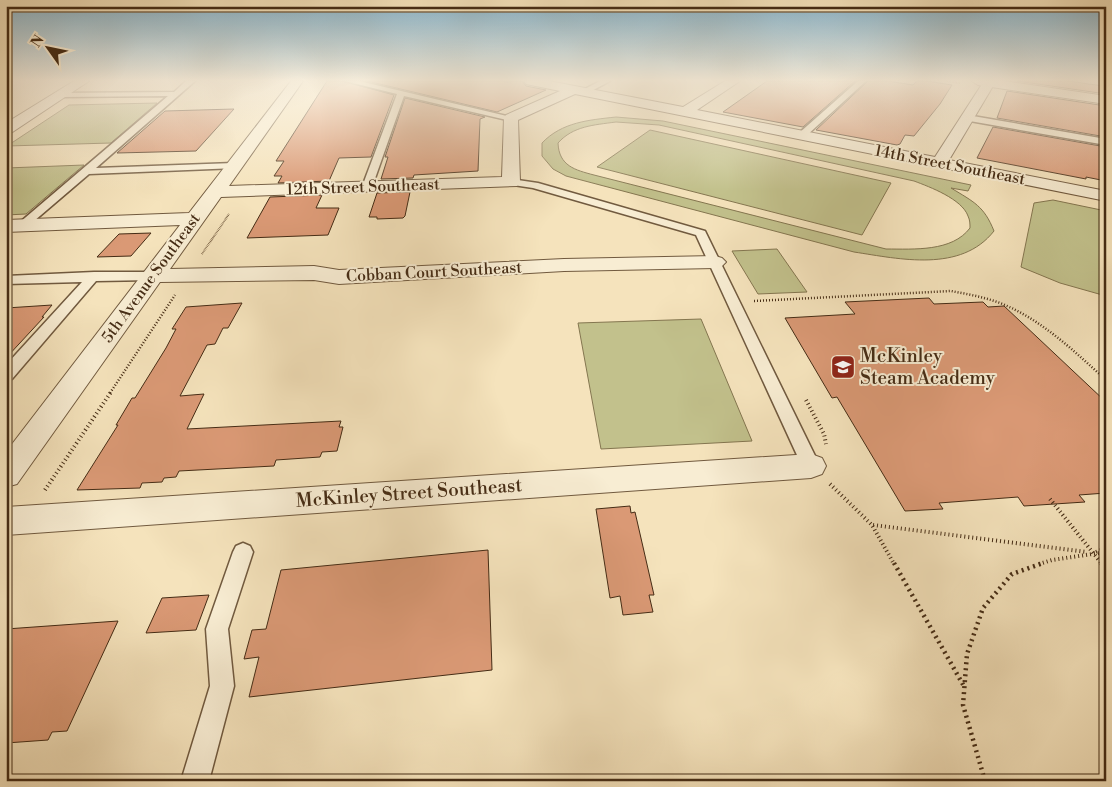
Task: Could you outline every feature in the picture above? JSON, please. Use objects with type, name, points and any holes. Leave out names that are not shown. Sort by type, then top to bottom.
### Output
[{"type":"street","points":[[6,130],[25,118]]},
{"type":"street","name":"5th Avenue Southeast","points":[[8,471],[270,118]]},
{"type":"street","points":[[511,118],[511,182]]},
{"type":"street","name":"14th Street Southeast","points":[[714,118],[1106,196]]},
{"type":"street","points":[[939,162],[967,118]]},
{"type":"street","name":"12th Street Southeast","points":[[214,192],[511,182]]},
{"type":"street","points":[[15,225],[194,219]]},
{"type":"street","name":"Cobban Court Southeast","points":[[153,276],[314,272],[339,277],[564,265],[715,262]]},
{"type":"street","name":"McKinley Street Southeast","points":[[6,521],[811,466]]},
{"type":"lane","points":[[15,225],[86,171],[148,118]]},
{"type":"lane","points":[[368,187],[392,118]]},
{"type":"lane","points":[[802,135],[821,118]]},
{"type":"lane","points":[[967,118],[1106,142]]},
{"type":"lane","points":[[86,171],[234,166]]},
{"type":"lane","points":[[511,182],[534,185],[566,198],[701,233],[811,466]]},
{"type":"lane","points":[[6,375],[94,276]]},
{"type":"lane","points":[[6,280],[94,276],[153,276]]},
{"type":"lane","points":[[195,781],[222,686],[217,629],[243,552]]},
{"type":"path","points":[[43,494],[230,212]]},
{"type":"path","points":[[734,302],[951,291],[1005,305],[1020,312],[1061,340],[1106,380]]},
{"type":"path","points":[[811,466],[872,525],[965,689]]},
{"type":"path","points":[[1050,499],[1106,569]]},
{"type":"path","points":[[872,525],[1092,553],[1106,548]]},
{"type":"path","points":[[985,781],[963,705],[967,654],[983,608],[1012,574],[1052,560],[1106,552]]},
{"type":"shaded area","points":[[50,118],[140,118],[111,143],[7,146]]},
{"type":"shaded area","points":[[625,118],[663,121],[971,185],[968,191],[951,188],[982,210],[994,231],[980,244],[965,253],[947,258],[910,260],[891,258],[854,252],[566,176],[553,169],[542,156],[542,143],[558,130],[586,121]],"holes":[[[616,122],[659,125],[914,181],[945,194],[959,204],[965,210],[970,220],[970,228],[962,236],[943,245],[920,249],[886,249],[587,173],[575,169],[565,162],[561,157],[558,143],[570,133],[584,127],[600,124]]]},
{"type":"shaded area","points":[[650,130],[891,183],[862,235],[597,167]]},
{"type":"shaded area","points":[[84,165],[26,214],[6,215],[6,194],[8,192],[6,192],[6,168]]},
{"type":"shaded area","points":[[1053,200],[1106,211],[1106,296],[1060,283],[1021,267],[1034,203]]},
{"type":"shaded area","points":[[777,249],[807,292],[758,294],[732,251]]},
{"type":"shaded area","points":[[701,319],[752,441],[601,449],[578,323]]},
{"type":"building","points":[[157,118],[226,118],[196,151],[117,153]]},
{"type":"building","points":[[304,118],[386,118],[371,157],[339,158],[329,181],[278,183],[282,176],[274,176],[284,161],[276,161]]},
{"type":"building","points":[[398,118],[483,118],[480,119],[478,171],[414,175],[413,178],[381,179],[388,157],[385,157]]},
{"type":"building","points":[[754,118],[813,118],[803,127]]},
{"type":"building","points":[[829,118],[929,118],[914,136],[905,135],[900,144],[897,145],[816,130]]},
{"type":"building","points":[[997,118],[1106,118],[1106,137]]},
{"type":"building","points":[[993,127],[1106,147],[1106,181],[1086,177],[1086,179],[977,158]]},
{"type":"building","points":[[410,192],[403,218],[377,219],[377,217],[369,217],[377,193]]},
{"type":"building","points":[[322,195],[316,208],[339,208],[328,235],[247,238],[270,197]]},
{"type":"building","points":[[151,233],[131,256],[97,257],[119,234]]},
{"type":"building","points":[[929,298],[934,304],[983,302],[988,307],[1004,306],[1106,402],[1106,493],[1079,495],[1085,502],[1024,506],[1018,497],[939,503],[943,509],[905,511],[837,397],[832,398],[785,318],[855,314],[845,302]]},
{"type":"building","points":[[242,303],[228,328],[223,328],[215,344],[207,345],[180,396],[204,394],[187,429],[341,421],[339,427],[343,427],[337,451],[322,452],[320,457],[276,460],[274,466],[179,471],[176,477],[164,478],[162,482],[142,483],[140,488],[77,490],[118,425],[116,425],[132,398],[135,398],[166,348],[176,329],[172,329],[186,307]]},
{"type":"building","points":[[52,305],[42,317],[44,317],[6,358],[6,308]]},
{"type":"building","points":[[630,506],[631,513],[635,512],[654,595],[649,595],[653,612],[623,615],[620,596],[610,598],[596,509]]},
{"type":"building","points":[[488,550],[492,670],[249,697],[259,657],[244,659],[252,630],[266,629],[281,570]]},
{"type":"building","points":[[209,595],[196,630],[146,633],[162,598]]},
{"type":"building","points":[[118,621],[67,731],[52,732],[48,740],[6,743],[6,629]]},
{"type":"place","name":"McKinley Steam Academy","points":[[843,367]]}]
